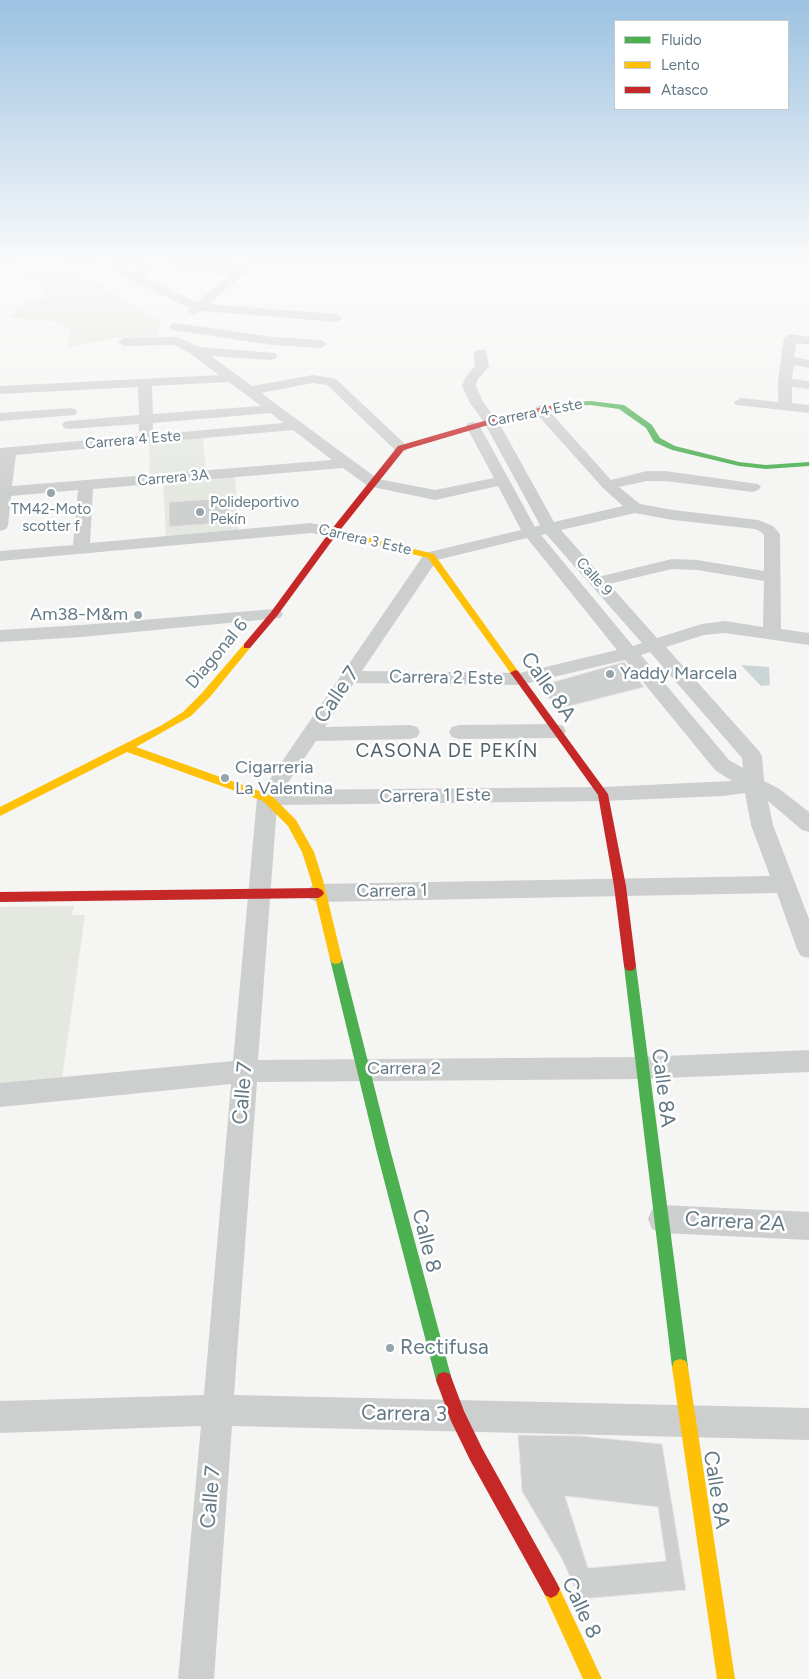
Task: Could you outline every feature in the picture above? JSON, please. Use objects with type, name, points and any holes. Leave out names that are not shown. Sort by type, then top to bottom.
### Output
[{"type":"main road","name":"Carrera 4 Este","points":[[401,448],[473,426],[540,409],[590,403],[621,407],[649,427],[657,440],[672,448],[748,465],[766,467],[808,465]]},
{"type":"main road","name":"Diagonal 6","points":[[0,812],[166,727],[187,714],[206,695],[274,614],[334,532],[401,448]]},
{"type":"main road","name":"Carrera 3 Este","points":[[334,532],[431,556]]},
{"type":"main road","name":"Calle 8A","points":[[431,556],[556,732],[603,794],[620,886],[641,1068],[687,1421],[726,1679]]},
{"type":"main road","name":"Carrera 1 Este","points":[[125,747],[267,798]]},
{"type":"main road","name":"Calle 8","points":[[267,798],[292,823],[308,852],[317,880],[318,893],[439,1365],[457,1415],[476,1454],[545,1575],[594,1679]]},
{"type":"main road","name":"Carrera 1","points":[[0,897],[318,893]]},
{"type":"street","points":[[176,338],[178,342],[196,352],[232,378],[373,483],[436,495],[502,481]]},
{"type":"street","points":[[254,338],[321,344]]},
{"type":"street","points":[[785,407],[786,360],[790,338]]},
{"type":"street","points":[[792,338],[809,341]]},
{"type":"street","points":[[124,342],[178,342]]},
{"type":"street","points":[[196,352],[270,356]]},
{"type":"street","name":"Calle 9","points":[[481,353],[482,367],[472,378],[469,386],[477,403],[491,421],[549,527],[752,756],[754,785],[762,824],[809,949]]},
{"type":"street","points":[[786,360],[809,364]]},
{"type":"street","points":[[0,390],[232,378]]},
{"type":"street","points":[[249,391],[313,380],[331,382],[401,448]]},
{"type":"street","points":[[145,382],[146,439]]},
{"type":"street","points":[[785,382],[809,385]]},
{"type":"street","points":[[68,446],[71,386]]},
{"type":"street","points":[[741,402],[809,409]]},
{"type":"street","points":[[0,417],[146,419],[273,409]]},
{"type":"street","points":[[540,409],[608,485],[635,508],[673,515],[758,525],[767,528],[772,534],[774,578],[772,633]]},
{"type":"street","name":"Carrera 4 Este","points":[[5,452],[296,426]]},
{"type":"street","name":"Calle 9","points":[[473,426],[530,532],[722,765],[754,785]]},
{"type":"street","points":[[0,526],[5,452]]},
{"type":"street","name":"Carrera 3A","points":[[3,492],[346,463]]},
{"type":"street","points":[[608,485],[647,476],[665,476],[753,487]]},
{"type":"street","points":[[81,548],[86,485]]},
{"type":"street","name":"Carrera 3 Este","points":[[431,556],[635,508]]},
{"type":"street","name":"Carrera 3 Este","points":[[0,556],[311,528],[334,532]]},
{"type":"street","name":"Calle 7","points":[[196,1679],[267,798],[431,556]]},
{"type":"street","points":[[598,582],[672,564],[697,565],[774,578]]},
{"type":"street","points":[[0,636],[82,631],[274,614]]},
{"type":"street","name":"Carrera 2 Este","points":[[349,677],[520,679],[630,653],[702,630],[725,627],[809,639]]},
{"type":"street","points":[[311,734],[410,732]]},
{"type":"street","points":[[459,732],[556,732]]},
{"type":"street","points":[[754,785],[771,793],[809,824]]},
{"type":"street","name":"Carrera 1 Este","points":[[267,798],[603,794],[724,789],[754,785]]},
{"type":"street","name":"Carrera 1","points":[[318,893],[783,884]]},
{"type":"street","name":"Carrera 2","points":[[0,1095],[245,1071],[641,1068],[809,1062]]},
{"type":"street","name":"Carrera 2A","points":[[662,1219],[809,1226]]},
{"type":"street","name":"Carrera 3","points":[[0,1417],[218,1410],[809,1424]]},
{"type":"shaded area","points":[[69,338],[112,338],[67,348]]},
{"type":"shaded area","points":[[203,437],[206,472],[150,477],[149,441]]},
{"type":"shaded area","points":[[235,475],[238,531],[166,538],[163,481]]},
{"type":"shaded area","points":[[741,665],[769,667],[770,685],[761,686]]},
{"type":"shaded area","points":[[74,906],[72,915],[85,915],[62,1079],[0,1086],[0,907]]},
{"type":"building","name":"Polideportivo Pekín","points":[[230,498],[231,522],[169,527],[169,502]]},
{"type":"building","name":"Yaddy Marcela","points":[[624,662],[644,687],[558,709],[539,686]]},
{"type":"building","points":[[518,1435],[580,1436],[662,1444],[686,1590],[580,1599],[562,1559],[522,1491]],"holes":[[[565,1496],[658,1507],[666,1561],[588,1568]]]},
{"type":"traffic: fast","points":[[565,405],[590,403],[621,407],[649,427],[657,440],[672,448],[739,464],[766,467],[809,464]]},
{"type":"traffic: fast","points":[[336,959],[383,1149],[444,1380]]},
{"type":"traffic: fast","points":[[630,966],[680,1367]]},
{"type":"traffic: slow","points":[[334,532],[431,556],[515,673]]},
{"type":"traffic: slow","points":[[0,812],[166,727],[187,714],[206,695],[247,646]]},
{"type":"traffic: slow","points":[[125,747],[267,798],[292,823],[308,852],[317,880],[336,959]]},
{"type":"traffic: slow","points":[[680,1367],[726,1679]]},
{"type":"traffic: slow","points":[[551,1589],[593,1679]]},
{"type":"traffic: jam","points":[[247,646],[274,614],[334,532],[401,448],[511,416],[565,405]]},
{"type":"traffic: jam","points":[[515,673],[603,794],[620,886],[630,966]]},
{"type":"traffic: jam","points":[[0,897],[318,893]]},
{"type":"traffic: jam","points":[[444,1380],[457,1415],[476,1454],[551,1589]]},
{"type":"place","name":"TM42-Moto scotter f","points":[[51,493]]},
{"type":"place","name":"Polideportivo Pekín","points":[[200,512]]},
{"type":"place","name":"Am38-M&m","points":[[138,615]]},
{"type":"place","name":"Yaddy Marcela","points":[[610,674]]},
{"type":"place","name":"Cigarreria La Valentina","points":[[225,778]]},
{"type":"place","name":"Rectifusa","points":[[390,1348]]},
{"type":"district","name":"CASONA DE PEKÍN","points":[[447,751]]}]
